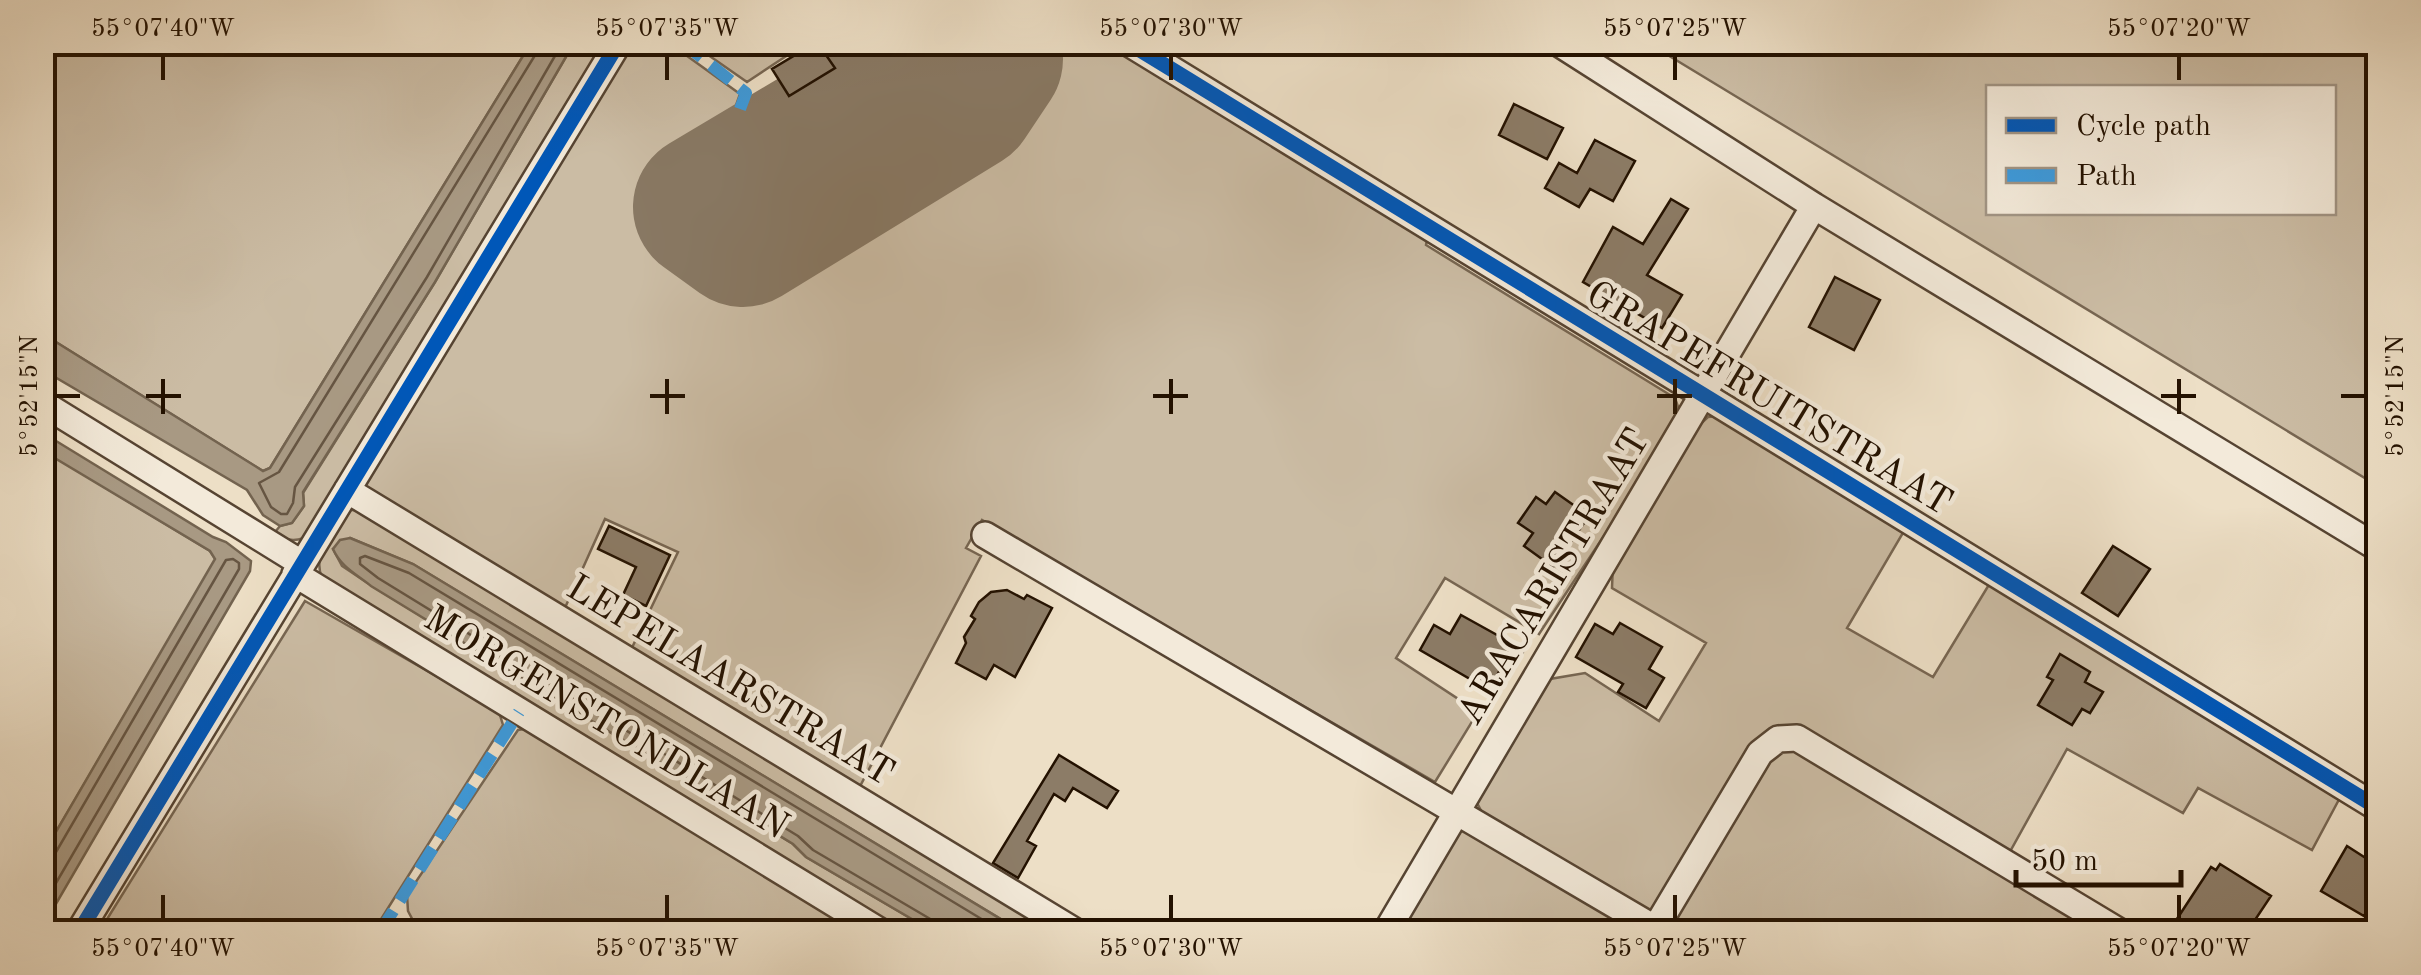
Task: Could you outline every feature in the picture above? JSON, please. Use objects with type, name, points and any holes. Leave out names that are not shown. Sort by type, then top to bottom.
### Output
[{"type":"street","points":[[79,932],[620,42]]},
{"type":"street","name":"GRAPEFRUITSTRAAT","points":[[1127,42],[2378,808]]},
{"type":"street","points":[[1556,42],[1814,206],[2378,548]]},
{"type":"street","name":"ARACARISTRAAT","points":[[1386,932],[1814,206]]},
{"type":"street","name":"MORGENSTONDLAAN","points":[[42,403],[298,568],[881,932]]},
{"type":"street","name":"LEPELAARSTRAAT","points":[[347,490],[1076,932]]},
{"type":"street","points":[[985,535],[1658,931],[1760,753],[1778,739],[1797,738],[2120,932]]},
{"type":"shaded area","points":[[627,42],[669,43],[740,94],[734,111],[783,156],[698,206],[744,237],[967,101],[997,56],[981,43],[1111,43],[1428,235],[1426,245],[1675,398],[1682,418],[1539,634],[1445,578],[1396,658],[1478,712],[1435,782],[982,520],[966,548],[981,556],[857,792],[628,656],[678,552],[605,519],[564,610],[364,493],[364,478]]},
{"type":"shaded area","points":[[42,43],[531,43],[270,468],[263,471],[43,334]]},
{"type":"shaded area","points":[[574,43],[611,43],[304,538],[282,537],[275,532],[292,523],[304,506],[303,493],[435,282]]},
{"type":"shaded area","points":[[691,43],[806,43],[747,82]]},
{"type":"shaded area","points":[[889,43],[971,43],[926,71]]},
{"type":"shaded area","points":[[1648,43],[2378,43],[2378,486]]},
{"type":"shaded area","points":[[1725,415],[1907,526],[1847,628],[1933,677],[1993,578],[2343,792],[2312,850],[2198,788],[2183,813],[2067,749],[2007,857],[1797,728],[1767,731],[1756,741],[1651,920],[1486,820],[1476,801],[1550,679],[1585,673],[1659,721],[1706,643],[1612,588],[1613,563],[1695,429],[1708,417]]},
{"type":"shaded area","points":[[43,450],[210,551],[216,560],[43,854]]},
{"type":"shaded area","points":[[351,510],[362,510],[1060,932],[1022,932],[413,564],[350,538],[333,549],[342,566],[372,586],[793,844],[806,857],[934,932],[893,932],[322,578],[322,550],[337,523]]},
{"type":"shaded area","points":[[305,601],[499,712],[503,725],[373,932],[99,932]]},
{"type":"shaded area","points":[[531,728],[868,932],[418,930],[408,911],[407,895],[518,730]]},
{"type":"shaded area","points":[[1794,746],[2102,932],[1676,932],[1664,925],[1763,756]]},
{"type":"shaded area","points":[[1461,831],[1477,832],[1643,932],[1395,932],[1450,840]]},
{"type":"water","points":[[531,43],[574,43],[435,282],[303,492],[304,506],[292,523],[280,526],[263,515],[247,490],[43,370],[43,334],[263,471],[270,468]]},
{"type":"water","points":[[43,433],[226,542],[251,561],[250,571],[43,926],[43,854],[215,559],[210,551],[43,451]]},
{"type":"water","points":[[350,538],[413,564],[1022,932],[934,932],[806,857],[793,844],[371,586],[345,565],[333,549],[340,540]]},
{"type":"building","points":[[817,42],[835,68],[789,96],[772,69]]},
{"type":"building","points":[[1514,104],[1563,128],[1547,159],[1499,135]]},
{"type":"building","points":[[1595,140],[1635,161],[1613,201],[1590,189],[1579,207],[1545,188],[1559,163],[1577,173]]},
{"type":"building","points":[[1671,199],[1688,209],[1647,275],[1682,295],[1662,328],[1583,282],[1613,227],[1643,244]]},
{"type":"building","points":[[1835,277],[1880,300],[1854,350],[1809,327]]},
{"type":"building","points":[[1555,492],[1589,516],[1553,567],[1524,546],[1533,533],[1518,523],[1536,497],[1546,504]]},
{"type":"building","points":[[609,526],[670,555],[646,606],[623,595],[636,567],[598,549]]},
{"type":"building","points":[[2113,546],[2150,569],[2118,616],[2082,593]]},
{"type":"building","points":[[1007,590],[1052,608],[1015,677],[994,665],[986,679],[956,663],[979,602],[991,592]]},
{"type":"building","points":[[1461,615],[1524,650],[1511,673],[1501,668],[1489,690],[1420,650],[1434,625],[1450,634]]},
{"type":"building","points":[[1620,623],[1662,647],[1649,669],[1664,678],[1646,708],[1618,692],[1623,684],[1576,657],[1595,624],[1613,634]]},
{"type":"building","points":[[2060,654],[2090,672],[2085,682],[2103,692],[2090,713],[2082,709],[2072,725],[2038,705],[2053,680],[2047,677]]},
{"type":"building","points":[[1059,755],[1118,791],[1107,808],[1073,788],[1065,801],[1054,794],[1027,841],[1036,846],[1018,878],[993,863]]},
{"type":"building","points":[[2347,846],[2378,866],[2378,891],[2364,916],[2321,891]]},
{"type":"building","points":[[2220,864],[2271,896],[2247,932],[2223,932],[2209,923],[2203,932],[2184,932],[2173,925],[2211,867],[2216,870]]},
{"type":"runway","points":[[976,47],[989,59],[963,98],[743,233],[707,207],[976,47]]},
{"type":"marked path","points":[[682,42],[746,93],[740,109]]},
{"type":"marked path","points":[[380,932],[519,712]]},
{"type":"marked path","points":[[387,920],[410,932]]},
{"type":"cycle path","points":[[79,932],[619,42]]},
{"type":"cycle path","points":[[1127,42],[2378,808]]}]
